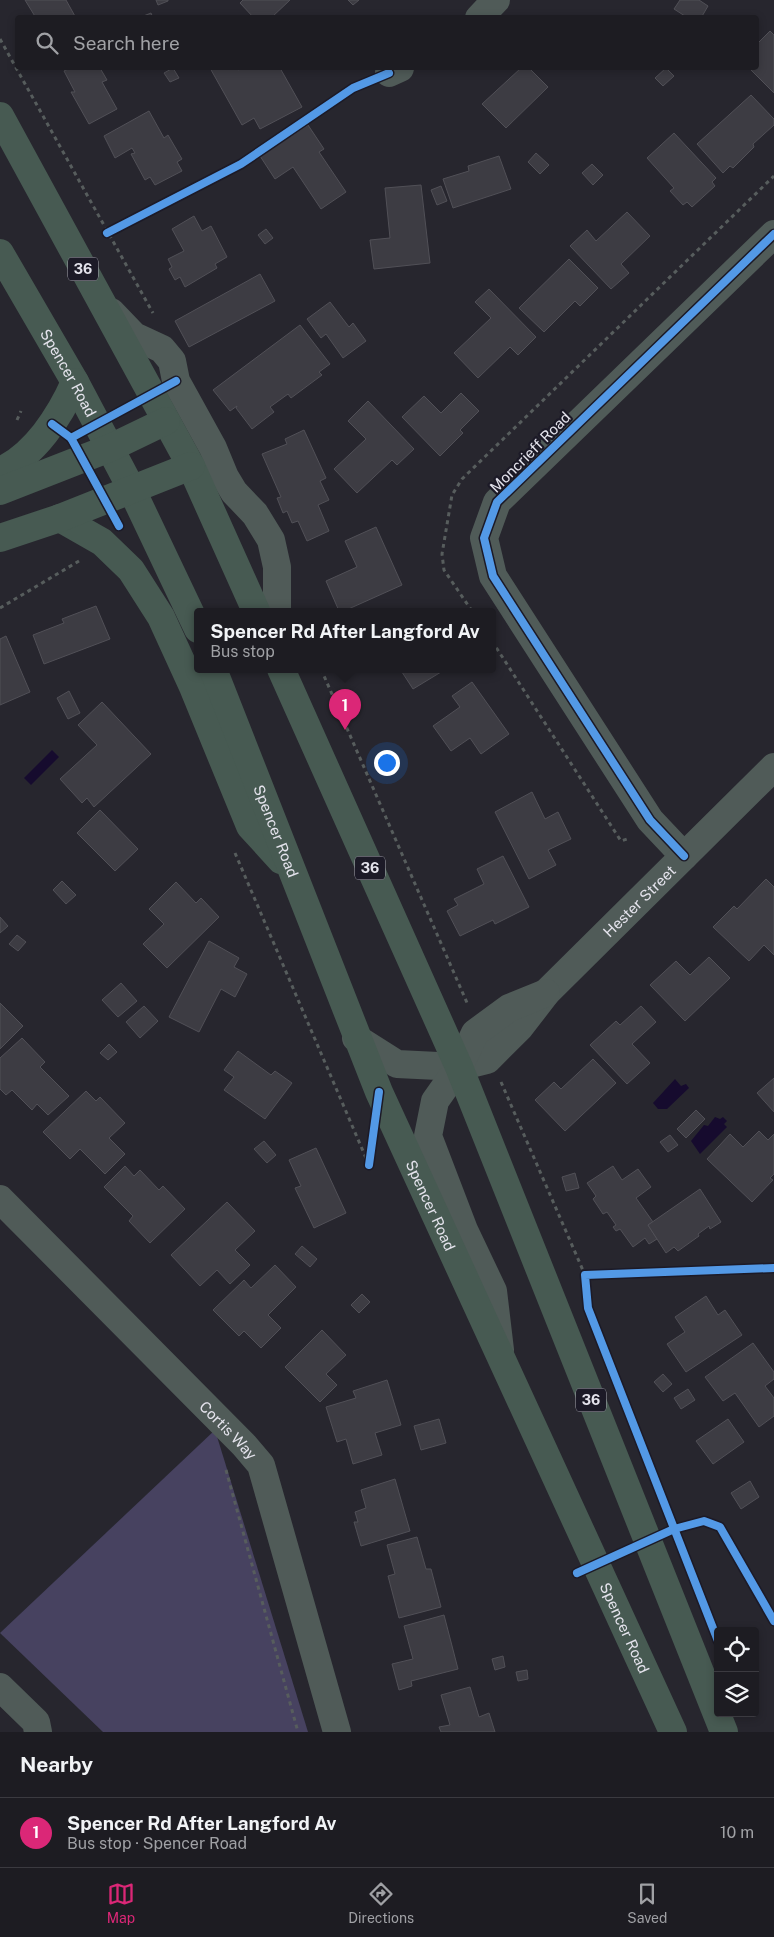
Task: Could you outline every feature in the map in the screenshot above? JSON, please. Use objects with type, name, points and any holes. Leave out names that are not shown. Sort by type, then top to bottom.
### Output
[{"type":"main road","name":"36","points":[[0,116],[191,466],[255,608]]},
{"type":"main road","name":"Spencer Road","points":[[0,253],[75,382],[110,448],[194,621]]},
{"type":"main road","points":[[0,471],[16,464],[52,424],[65,404],[75,382]]},
{"type":"main road","points":[[0,491],[110,448],[166,421]]},
{"type":"main road","points":[[0,538],[60,518],[131,488],[191,466]]},
{"type":"main road","points":[[60,518],[102,542],[131,570],[161,617],[193,687],[250,826],[292,872]]},
{"type":"main road","name":"Spencer Road","points":[[215,673],[356,1038],[595,1565],[674,1732]]},
{"type":"main road","name":"36","points":[[283,673],[459,1067],[724,1732]]},
{"type":"street","points":[[482,15],[496,0]]},
{"type":"street","name":"Moncrieff Road","points":[[684,856],[650,820],[493,576],[484,538],[497,502],[774,234]]},
{"type":"street","points":[[101,302],[134,336],[146,340],[166,353],[172,361],[176,381],[213,448],[225,477],[271,540],[277,567],[277,608]]},
{"type":"street","name":"Hester Street","points":[[356,1038],[397,1064],[459,1067],[490,1057],[520,1027],[547,992],[774,767]]},
{"type":"street","name":"Hester Street","points":[[500,1352],[493,1291],[464,1230],[428,1136],[434,1101],[459,1067],[475,1033],[477,1018],[509,1008],[547,992]]},
{"type":"street","name":"Cortis Way","points":[[0,1199],[244,1445],[261,1465],[337,1732]]},
{"type":"street","points":[[0,1687],[36,1722],[38,1732]]},
{"type":"path","points":[[0,39],[15,66]]},
{"type":"path","points":[[17,70],[160,325],[166,353]]},
{"type":"path","points":[[470,608],[444,570],[442,554],[452,495],[462,479],[774,176]]},
{"type":"path","points":[[107,233],[116,228]]},
{"type":"path","points":[[0,608],[85,557]]},
{"type":"path","points":[[496,647],[621,841],[636,836]]},
{"type":"path","points":[[323,673],[467,1003],[477,1018]]},
{"type":"path","points":[[231,844],[369,1165]]},
{"type":"path","points":[[467,1003],[477,1018]]},
{"type":"path","points":[[490,1057],[585,1279],[595,1275]]},
{"type":"path","points":[[369,1165],[372,1146]]},
{"type":"path","points":[[225,1466],[298,1732]]},
{"type":"shaded area","points":[[52,750],[59,757],[31,785],[24,778]]},
{"type":"shaded area","points":[[675,1079],[681,1086],[686,1084],[689,1088],[667,1109],[658,1109],[653,1103]]},
{"type":"shaded area","points":[[715,1117],[720,1119],[723,1117],[727,1121],[724,1124],[727,1127],[700,1154],[691,1141],[704,1125],[708,1126]]},
{"type":"shaded area","points":[[215,1430],[308,1732],[103,1732],[0,1633]]},
{"type":"building","points":[[25,0],[66,0],[74,15],[34,15]]},
{"type":"building","points":[[156,0],[168,0],[168,1],[158,5]]},
{"type":"building","points":[[243,0],[290,0],[274,15],[251,15],[240,3]]},
{"type":"building","points":[[348,0],[359,0],[353,5]]},
{"type":"building","points":[[680,0],[699,0],[708,6],[703,15],[683,15],[674,9]]},
{"type":"building","points":[[770,31],[774,35],[774,93],[751,70],[759,70],[759,42]]},
{"type":"building","points":[[101,70],[107,80],[102,82],[117,109],[89,124],[71,92],[75,92],[64,71]]},
{"type":"building","points":[[174,70],[179,78],[170,82],[164,73]]},
{"type":"building","points":[[211,70],[281,70],[302,107],[260,129],[254,118],[242,125]]},
{"type":"building","points":[[519,70],[531,70],[548,87],[506,128],[482,104]]},
{"type":"building","points":[[664,70],[668,70],[674,76],[663,86],[655,78]]},
{"type":"building","points":[[751,95],[774,119],[774,125],[753,144],[754,147],[733,168],[730,166],[723,173],[697,144]]},
{"type":"building","points":[[149,111],[164,138],[168,135],[182,159],[177,162],[182,171],[155,185],[150,177],[145,180],[131,154],[135,153],[132,148],[115,158],[104,136]]},
{"type":"building","points":[[308,125],[324,149],[319,152],[346,192],[321,209],[293,167],[275,179],[260,156]]},
{"type":"building","points":[[674,133],[716,178],[712,182],[715,186],[692,207],[687,202],[683,205],[670,191],[674,188],[647,158]]},
{"type":"building","points":[[536,153],[549,165],[540,174],[528,162]]},
{"type":"building","points":[[499,156],[511,189],[453,208],[443,179],[469,171],[468,166]]},
{"type":"building","points":[[592,164],[603,175],[593,185],[582,173]]},
{"type":"building","points":[[421,185],[430,263],[374,269],[370,240],[390,238],[385,188]]},
{"type":"building","points":[[441,186],[447,201],[437,205],[431,190]]},
{"type":"building","points":[[627,212],[650,236],[621,264],[629,273],[611,289],[570,246],[587,230],[596,241]]},
{"type":"building","points":[[194,216],[202,231],[211,226],[227,257],[215,264],[217,268],[185,287],[180,277],[175,280],[169,269],[172,267],[168,259],[184,251],[172,229]]},
{"type":"building","points":[[266,229],[273,238],[265,244],[258,235]]},
{"type":"building","points":[[569,259],[598,288],[580,306],[575,301],[544,332],[519,308]]},
{"type":"building","points":[[260,274],[275,301],[189,347],[175,321]]},
{"type":"building","points":[[489,289],[536,337],[518,355],[510,347],[478,378],[454,353],[491,318],[475,302]]},
{"type":"building","points":[[330,302],[349,327],[353,323],[366,341],[343,358],[326,334],[321,338],[307,319]]},
{"type":"building","points":[[300,325],[330,364],[319,372],[322,375],[291,398],[288,394],[270,407],[274,412],[252,429],[236,408],[237,406],[230,411],[213,390]]},
{"type":"building","points":[[461,393],[479,411],[460,430],[463,433],[440,456],[402,417],[424,396],[441,413]]},
{"type":"building","points":[[368,401],[414,449],[397,465],[392,460],[357,493],[334,469],[366,439],[348,421]]},
{"type":"building","points":[[304,430],[326,478],[320,481],[329,500],[318,505],[329,531],[307,541],[298,521],[292,523],[287,511],[283,513],[277,498],[281,497],[262,454],[287,444],[285,439]]},
{"type":"building","points":[[376,527],[402,585],[351,608],[338,608],[326,581],[357,567],[345,541]]},
{"type":"building","points":[[96,606],[110,639],[44,664],[33,635],[64,623],[62,619]]},
{"type":"building","points":[[6,636],[30,692],[0,705],[0,639]]},
{"type":"building","points":[[403,673],[439,673],[413,689]]},
{"type":"building","points":[[472,682],[509,734],[481,754],[470,738],[451,751],[433,726],[460,707],[452,696]]},
{"type":"building","points":[[69,691],[80,713],[68,719],[57,698]]},
{"type":"building","points":[[102,702],[151,754],[94,807],[87,798],[82,803],[60,779],[97,745],[78,725]]},
{"type":"building","points":[[532,792],[545,819],[558,812],[571,839],[548,850],[556,865],[529,879],[495,812]]},
{"type":"building","points":[[100,810],[138,849],[115,871],[77,833]]},
{"type":"building","points":[[503,856],[529,907],[495,924],[493,920],[460,936],[447,911],[458,905],[454,899],[484,884],[477,869]]},
{"type":"building","points":[[766,879],[774,887],[774,955],[764,945],[749,961],[713,927],[734,906],[737,909]]},
{"type":"building","points":[[62,881],[76,895],[66,904],[53,890]]},
{"type":"building","points":[[176,882],[196,903],[201,898],[219,917],[167,968],[143,944],[164,924],[149,909]]},
{"type":"building","points":[[0,917],[8,926],[0,933]]},
{"type":"building","points":[[17,935],[26,942],[18,951],[9,944]]},
{"type":"building","points":[[209,941],[239,958],[234,967],[247,974],[235,997],[221,989],[199,1032],[169,1017]]},
{"type":"building","points":[[709,957],[730,978],[685,1021],[650,985],[676,961],[690,975]]},
{"type":"building","points":[[121,983],[137,1001],[118,1017],[102,1000]]},
{"type":"building","points":[[0,1003],[23,1026],[0,1049]]},
{"type":"building","points":[[144,1006],[158,1021],[140,1038],[126,1022]]},
{"type":"building","points":[[641,1006],[656,1022],[632,1044],[650,1063],[627,1084],[590,1045],[616,1021],[620,1025]]},
{"type":"building","points":[[22,1038],[45,1062],[40,1067],[69,1096],[48,1115],[37,1104],[32,1110],[12,1090],[6,1095],[0,1089],[0,1058]]},
{"type":"building","points":[[109,1044],[117,1052],[108,1060],[100,1053]]},
{"type":"building","points":[[238,1051],[271,1075],[275,1071],[292,1083],[265,1119],[224,1090],[234,1077],[224,1070]]},
{"type":"building","points":[[593,1059],[616,1083],[565,1131],[535,1100],[554,1082],[561,1089]]},
{"type":"building","points":[[774,1078],[774,1112],[757,1093]]},
{"type":"building","points":[[86,1091],[96,1101],[100,1097],[125,1123],[109,1138],[125,1154],[105,1174],[80,1149],[70,1159],[43,1132]]},
{"type":"building","points":[[696,1110],[705,1119],[686,1138],[677,1129]]},
{"type":"building","points":[[759,1131],[768,1140],[774,1134],[774,1174],[770,1178],[773,1180],[752,1202],[707,1159],[730,1134],[743,1147]]},
{"type":"building","points":[[670,1135],[678,1145],[668,1152],[660,1142]]},
{"type":"building","points":[[264,1141],[276,1155],[267,1163],[254,1149]]},
{"type":"building","points":[[316,1148],[346,1213],[314,1228],[295,1188],[301,1186],[289,1160]]},
{"type":"building","points":[[125,1166],[134,1176],[140,1170],[159,1190],[163,1186],[185,1209],[150,1243],[129,1221],[133,1216],[104,1187]]},
{"type":"building","points":[[613,1166],[622,1180],[638,1169],[651,1187],[636,1198],[653,1222],[648,1225],[657,1239],[649,1244],[645,1238],[633,1247],[620,1229],[616,1231],[613,1227],[616,1225],[607,1212],[603,1214],[593,1199],[596,1196],[587,1183]]},
{"type":"building","points":[[575,1173],[579,1188],[566,1191],[562,1177]]},
{"type":"building","points":[[700,1189],[721,1222],[710,1229],[709,1226],[698,1234],[699,1236],[678,1251],[674,1247],[666,1253],[648,1225]]},
{"type":"building","points":[[227,1202],[255,1231],[235,1250],[250,1265],[230,1284],[217,1270],[200,1286],[171,1255]]},
{"type":"building","points":[[302,1246],[317,1259],[310,1267],[295,1254]]},
{"type":"building","points":[[275,1265],[296,1287],[268,1315],[281,1328],[261,1348],[244,1331],[239,1336],[213,1310],[244,1280],[251,1288]]},
{"type":"building","points":[[362,1294],[370,1302],[359,1313],[351,1305]]},
{"type":"building","points":[[706,1296],[718,1315],[725,1310],[742,1335],[686,1372],[667,1344],[685,1332],[675,1317]]},
{"type":"building","points":[[322,1330],[346,1355],[326,1374],[337,1385],[320,1402],[285,1367]]},
{"type":"building","points":[[753,1343],[774,1372],[774,1379],[765,1386],[774,1398],[774,1416],[759,1427],[735,1393],[723,1401],[705,1377]]},
{"type":"building","points":[[663,1374],[672,1384],[663,1392],[654,1382]]},
{"type":"building","points":[[387,1380],[401,1425],[375,1433],[382,1455],[353,1464],[346,1439],[337,1442],[326,1407],[356,1398],[353,1391]]},
{"type":"building","points":[[688,1389],[695,1400],[681,1409],[674,1398]]},
{"type":"building","points":[[439,1419],[446,1443],[421,1450],[414,1426]]},
{"type":"building","points":[[728,1419],[744,1442],[713,1464],[696,1441]]},
{"type":"building","points":[[395,1479],[410,1531],[361,1546],[354,1522],[358,1522],[355,1512],[366,1508],[361,1490]]},
{"type":"building","points":[[750,1481],[759,1497],[741,1509],[731,1493]]},
{"type":"building","points":[[417,1537],[426,1569],[431,1569],[441,1607],[399,1618],[388,1576],[395,1574],[387,1545]]},
{"type":"building","points":[[444,1615],[458,1669],[411,1681],[412,1686],[399,1690],[392,1664],[413,1659],[404,1626]]},
{"type":"building","points":[[503,1656],[505,1667],[495,1670],[492,1659]]},
{"type":"building","points":[[527,1670],[528,1679],[518,1681],[516,1672]]},
{"type":"building","points":[[470,1687],[479,1717],[489,1713],[495,1732],[441,1732],[439,1727],[450,1725],[441,1695]]},
{"type":"cycle path","points":[[107,233],[241,164],[353,88],[389,73]]},
{"type":"cycle path","points":[[684,856],[650,820],[493,576],[484,538],[497,502],[774,234]]},
{"type":"cycle path","points":[[71,438],[176,381]]},
{"type":"cycle path","points":[[52,424],[71,438],[119,526]]},
{"type":"cycle path","points":[[369,1165],[379,1092]]},
{"type":"cycle path","points":[[714,1631],[588,1308],[585,1275],[774,1268]]},
{"type":"cycle path","points":[[577,1573],[674,1529],[704,1521],[720,1527],[774,1621]]},
{"type":"place","name":"Spencer Rd After Langford Av","points":[[345,730]]}]
